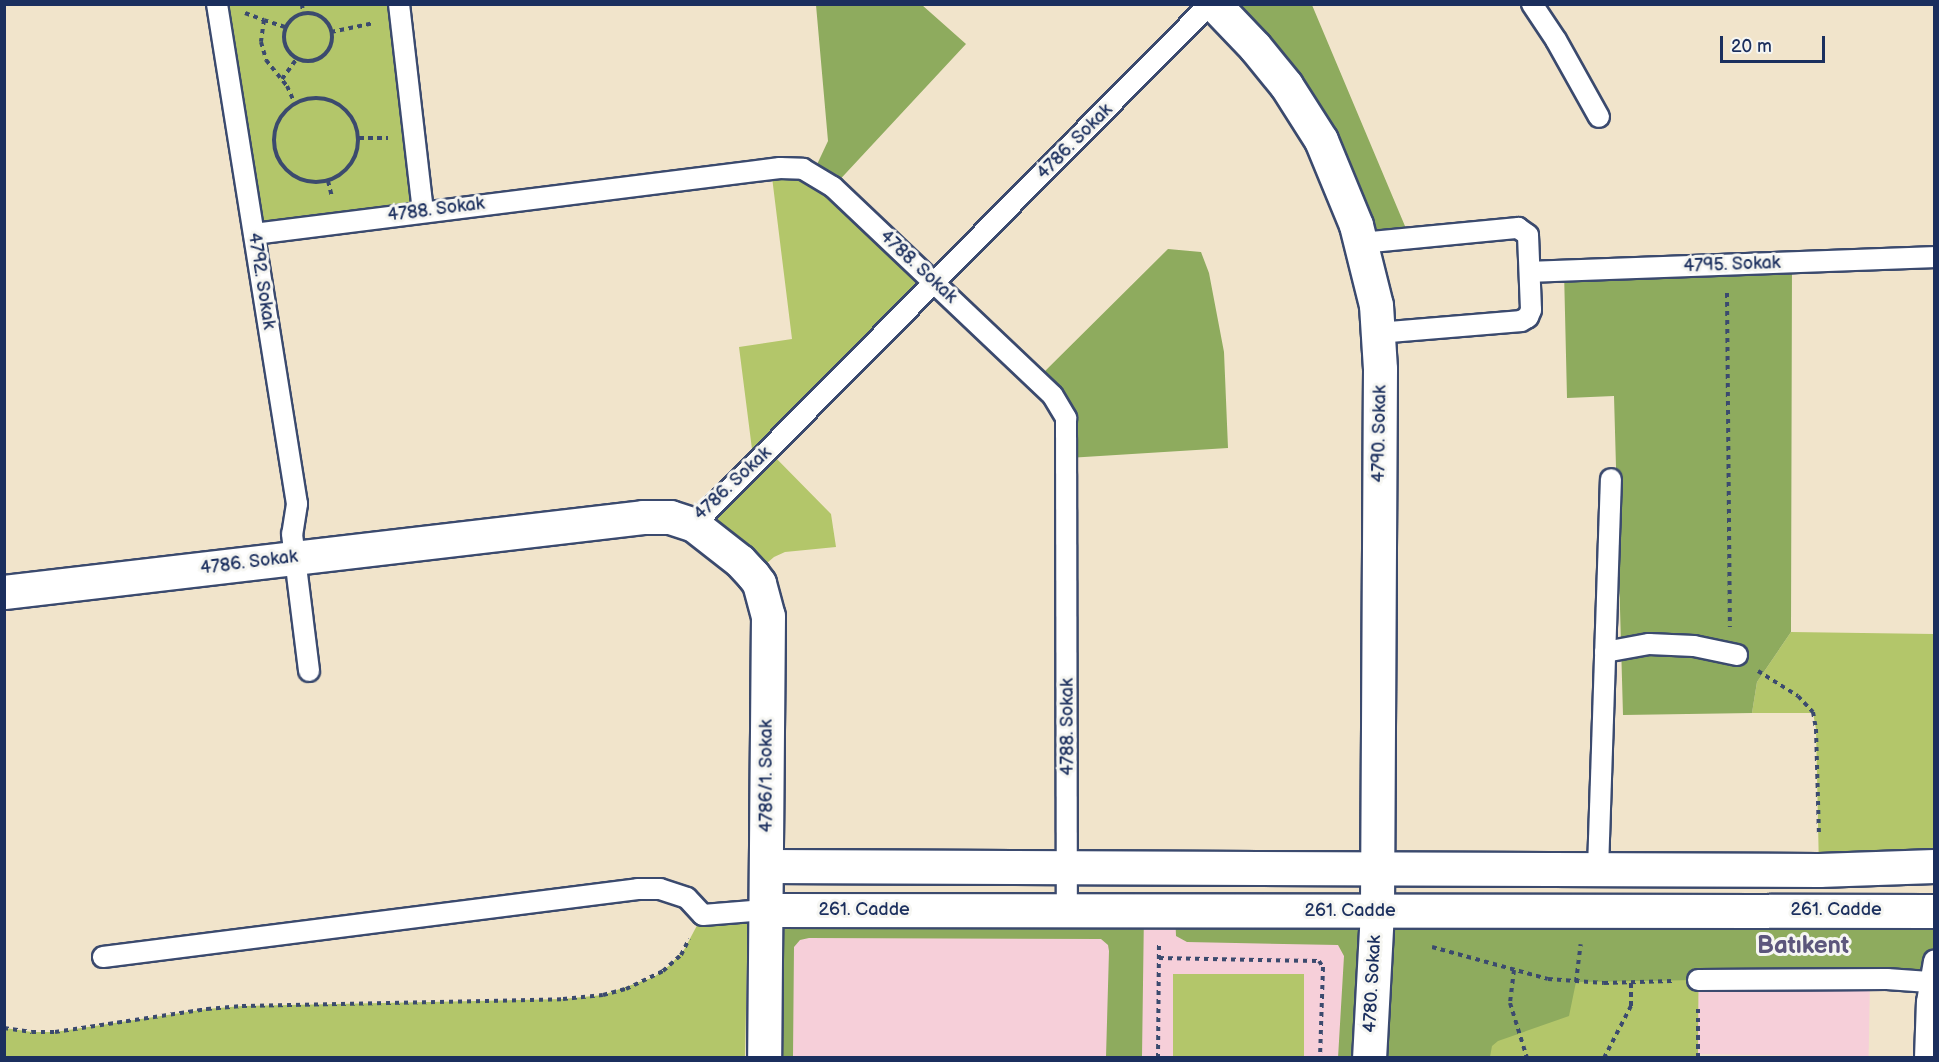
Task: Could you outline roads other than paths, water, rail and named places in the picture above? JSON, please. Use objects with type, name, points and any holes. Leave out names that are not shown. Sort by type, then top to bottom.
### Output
[{"type":"street","name":"4790. Sokak","points":[[1212,4],[1255,47],[1312,123],[1344,191],[1372,283],[1379,333],[1377,922]]},
{"type":"street","name":"4786. Sokak","points":[[4,592],[643,517],[670,517],[694,525]]},
{"type":"street","name":"4786/1. Sokak","points":[[694,525],[740,561],[759,583],[768,616],[764,1058]]},
{"type":"street","points":[[767,867],[1819,870],[1935,866]]},
{"type":"street","name":"261. Cadde","points":[[765,910],[1159,910],[1377,922],[1935,911]]},
{"type":"street","name":"4780. Sokak","points":[[1369,1058],[1377,922]]},
{"type":"lane","name":"4792. Sokak","points":[[217,4],[297,504],[292,529],[309,671]]},
{"type":"lane","name":"4786. Sokak","points":[[694,525],[1212,4]]},
{"type":"lane","points":[[1532,4],[1556,40],[1599,117]]},
{"type":"lane","points":[[400,13],[423,212]]},
{"type":"lane","name":"4788. Sokak","points":[[254,234],[794,168],[823,179],[936,283],[1053,396],[1066,418],[1067,910]]},
{"type":"lane","points":[[1361,243],[1518,228],[1528,235],[1532,310],[1528,317],[1521,321],[1379,333]]},
{"type":"lane","name":"4795. Sokak","points":[[1530,272],[1935,257]]},
{"type":"lane","points":[[1598,869],[1611,479]]},
{"type":"lane","points":[[1605,652],[1649,644],[1694,646],[1737,655]]},
{"type":"lane","points":[[103,957],[638,889],[660,889],[691,900],[703,915],[765,910]]},
{"type":"lane","points":[[1925,1058],[1929,982],[1935,961]]},
{"type":"lane","points":[[1698,980],[1887,979],[1929,982]]},
{"type":"district","name":"Batıkent","points":[[1803,946]]}]
